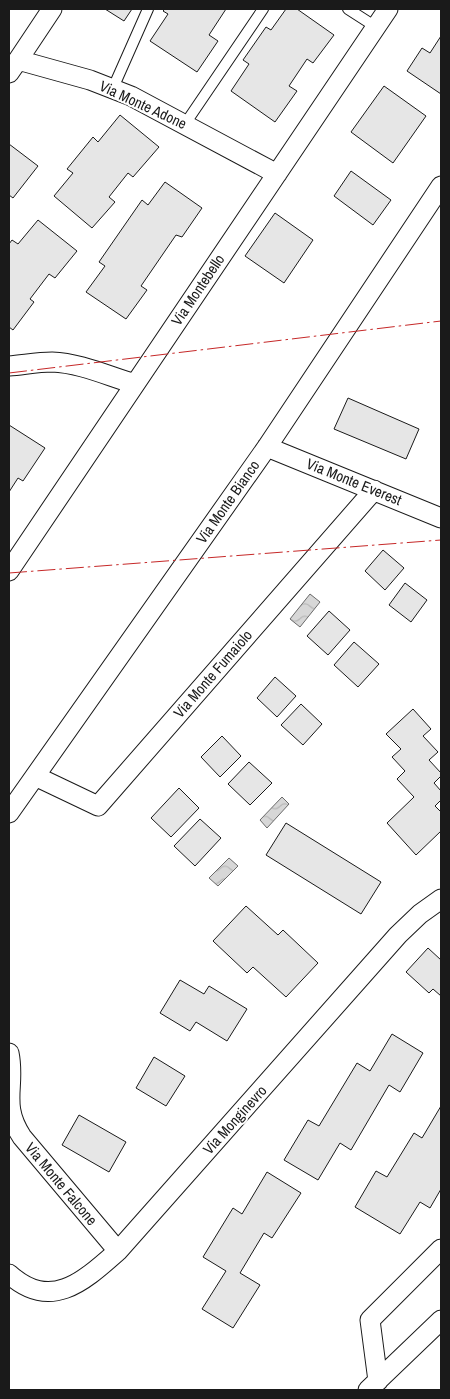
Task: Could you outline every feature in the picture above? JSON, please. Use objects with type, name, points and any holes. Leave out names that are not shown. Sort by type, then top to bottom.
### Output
[{"type":"street","points":[[14,67],[52,9]]},
{"type":"street","name":"Via Montebello","points":[[9,571],[388,9]]},
{"type":"street","name":"Via Monte Adone","points":[[14,67],[113,88],[144,102],[277,174]]},
{"type":"street","name":"Via Monte Bianco","points":[[9,813],[267,447],[441,186]]},
{"type":"street","points":[[9,366],[46,362],[63,363],[135,384]]},
{"type":"street","name":"Via Monte Everest","points":[[267,447],[441,518]]},
{"type":"street","name":"Via Monte Fumaiolo","points":[[34,776],[98,806],[374,490]]},
{"type":"street","name":"Via Monginevro","points":[[9,1274],[26,1287],[40,1292],[64,1290],[91,1275],[118,1251],[398,935],[420,914],[441,899]]},
{"type":"street","name":"Via Monte Falcone","points":[[9,1053],[10,1109],[14,1125],[22,1138],[118,1251]]},
{"type":"street","points":[[373,1386],[370,1320],[441,1249]]},
{"type":"street","points":[[373,1386],[441,1320]]},
{"type":"lane","points":[[113,88],[148,9]]},
{"type":"lane","points":[[185,124],[264,9]]},
{"type":"lane","points":[[348,9],[376,27]]},
{"type":"water","points":[[310,594],[320,602],[300,627],[290,619]]},
{"type":"water","points":[[282,797],[289,804],[267,828],[260,820]]},
{"type":"water","points":[[229,858],[238,866],[218,886],[209,878]]},
{"type":"building","points":[[105,9],[132,9],[124,21]]},
{"type":"building","points":[[165,9],[226,9],[209,35],[218,41],[197,72],[150,41],[168,14],[163,11]]},
{"type":"building","points":[[286,9],[297,9],[334,35],[313,63],[307,59],[289,86],[297,91],[275,122],[231,91],[249,64],[243,60],[266,27],[271,30]]},
{"type":"building","points":[[441,36],[441,94],[407,71],[422,48],[430,53]]},
{"type":"building","points":[[384,86],[426,116],[393,163],[351,132]]},
{"type":"building","points":[[120,115],[159,147],[133,177],[128,173],[109,197],[115,202],[92,228],[54,196],[73,173],[67,169],[93,137],[98,142]]},
{"type":"building","points":[[9,144],[38,166],[13,198],[9,195]]},
{"type":"building","points":[[351,171],[391,200],[373,225],[334,196]]},
{"type":"building","points":[[165,182],[202,208],[182,237],[176,235],[141,286],[147,290],[126,319],[86,292],[105,266],[99,262],[142,200],[148,205]]},
{"type":"building","points":[[275,213],[313,240],[284,283],[245,256]]},
{"type":"building","points":[[38,220],[77,251],[55,278],[49,274],[30,299],[34,302],[13,330],[9,327],[9,244],[12,240],[18,244]]},
{"type":"building","points":[[348,398],[419,429],[406,459],[334,429]]},
{"type":"building","points":[[9,425],[45,448],[23,481],[18,478],[9,492]]},
{"type":"building","points":[[383,550],[404,568],[385,590],[365,571]]},
{"type":"building","points":[[405,583],[427,600],[411,622],[389,605]]},
{"type":"building","points":[[329,611],[350,630],[328,655],[307,636]]},
{"type":"building","points":[[354,642],[379,664],[358,687],[334,665]]},
{"type":"building","points":[[275,677],[296,696],[277,717],[257,698]]},
{"type":"building","points":[[301,704],[322,724],[303,745],[281,725]]},
{"type":"building","points":[[413,709],[431,729],[423,736],[438,752],[429,760],[441,773],[441,776],[434,783],[441,791],[441,800],[435,806],[441,812],[441,831],[416,855],[387,823],[414,797],[397,779],[405,771],[392,757],[401,749],[386,734]]},
{"type":"building","points":[[222,736],[241,756],[220,777],[201,757]]},
{"type":"building","points":[[249,762],[272,783],[250,805],[228,784]]},
{"type":"building","points":[[179,788],[199,808],[171,837],[151,818]]},
{"type":"building","points":[[200,819],[221,838],[195,866],[174,846]]},
{"type":"building","points":[[286,823],[381,882],[361,914],[266,855]]},
{"type":"building","points":[[246,906],[278,935],[283,930],[318,963],[286,997],[253,967],[247,973],[213,941]]},
{"type":"building","points":[[428,948],[441,960],[441,996],[433,989],[429,993],[406,972]]},
{"type":"building","points":[[180,980],[204,994],[209,986],[247,1009],[227,1041],[196,1022],[190,1031],[160,1013]]},
{"type":"building","points":[[392,1034],[423,1053],[400,1092],[389,1085],[351,1150],[340,1143],[318,1180],[284,1160],[308,1120],[319,1126],[357,1063],[370,1071]]},
{"type":"building","points":[[154,1057],[185,1076],[166,1106],[136,1088]]},
{"type":"building","points":[[441,1106],[441,1189],[430,1208],[420,1202],[400,1234],[355,1207],[376,1171],[387,1177],[414,1133],[422,1138]]},
{"type":"building","points":[[79,1115],[126,1142],[109,1172],[62,1145]]},
{"type":"building","points":[[267,1172],[301,1193],[272,1238],[264,1233],[240,1273],[260,1285],[233,1328],[202,1309],[226,1271],[203,1257],[233,1208],[242,1214]]},
{"type":"power","points":[[9,373],[441,321]]},
{"type":"power","points":[[9,573],[441,540]]}]
